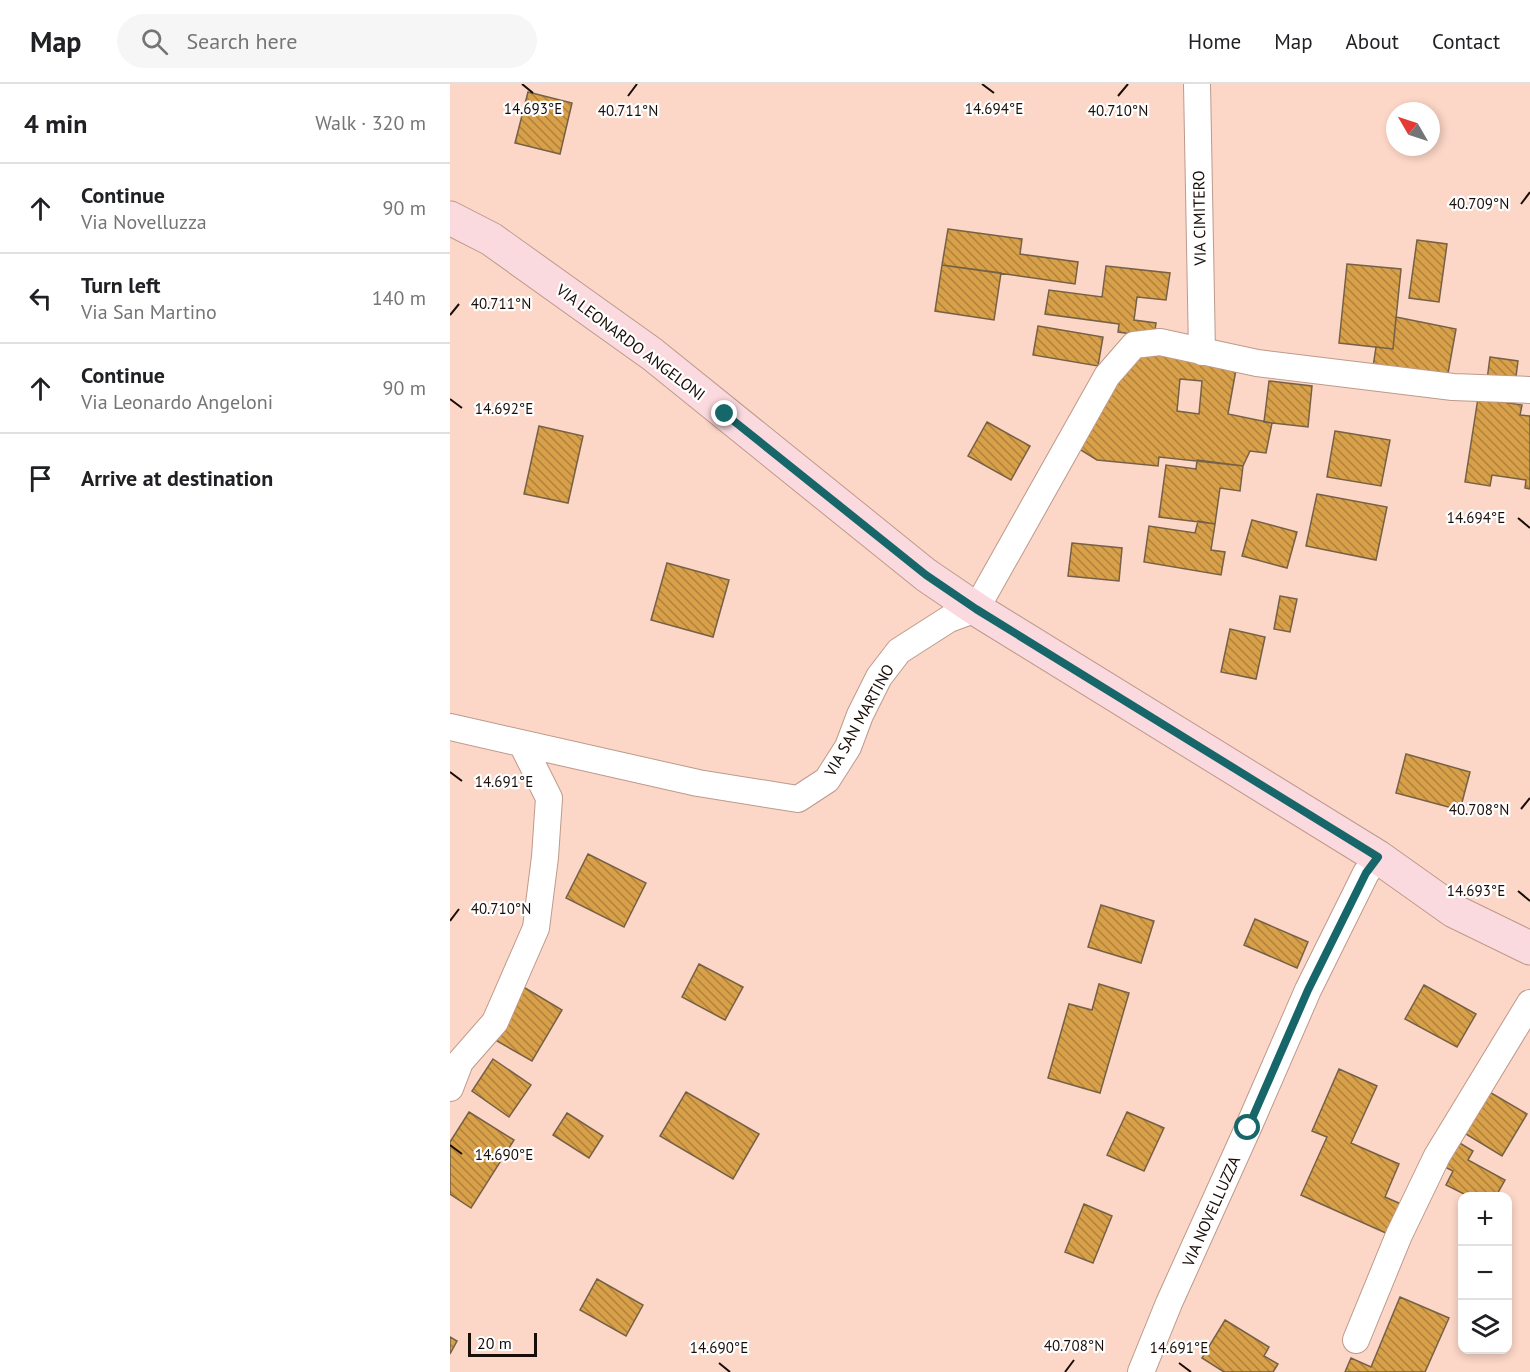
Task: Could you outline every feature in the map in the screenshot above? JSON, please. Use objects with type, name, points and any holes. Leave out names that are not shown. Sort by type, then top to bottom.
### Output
[{"type":"street","name":"VIA CIMITERO","points":[[1197,84],[1202,352]]},
{"type":"street","name":"VIA LEONARDO ANGELONI","points":[[450,218],[490,239],[652,354],[926,575],[976,609]]},
{"type":"street","points":[[1530,390],[1454,387],[1388,380],[1257,363],[1160,342],[1134,345],[1107,376],[976,609],[1378,857],[1454,911],[1530,948]]},
{"type":"street","name":"VIA SAN MARTINO","points":[[450,726],[698,783],[798,799],[827,780],[848,747],[860,715],[879,677],[900,651],[949,620],[976,609]]},
{"type":"street","points":[[450,1088],[460,1062],[495,1022],[536,928],[545,857],[549,798],[522,744]]},
{"type":"street","name":"VIA NOVELLUZZA","points":[[1141,1372],[1169,1303],[1308,990],[1366,873],[1378,857]]},
{"type":"street","points":[[1356,1341],[1399,1235],[1437,1155],[1530,1003]]},
{"type":"building","points":[[528,92],[572,103],[560,154],[515,143]]},
{"type":"building","points":[[948,229],[1022,239],[1020,254],[1078,262],[1075,284],[942,265]]},
{"type":"building","points":[[1417,240],[1447,244],[1439,302],[1409,298]]},
{"type":"building","points":[[1347,264],[1401,269],[1393,349],[1339,343]]},
{"type":"building","points":[[942,265],[1001,273],[994,320],[935,311]]},
{"type":"building","points":[[1106,266],[1170,273],[1166,300],[1137,297],[1134,320],[1156,323],[1154,337],[1118,332],[1119,324],[1045,314],[1049,290],[1102,297]]},
{"type":"building","points":[[1396,317],[1456,329],[1447,379],[1373,367],[1376,347],[1393,349]]},
{"type":"building","points":[[1038,326],[1103,337],[1098,366],[1033,355]]},
{"type":"building","points":[[1140,349],[1237,364],[1228,414],[1272,423],[1266,453],[1250,451],[1243,466],[1159,457],[1158,466],[1097,460],[1076,447],[1129,358]],"holes":[[[1180,379],[1202,381],[1199,414],[1177,411]]]},
{"type":"building","points":[[1490,357],[1518,361],[1515,384],[1487,380]]},
{"type":"building","points":[[1269,381],[1312,386],[1308,427],[1264,422]]},
{"type":"building","points":[[1478,398],[1522,405],[1520,415],[1530,416],[1530,489],[1525,488],[1526,480],[1492,475],[1490,486],[1465,482]]},
{"type":"building","points":[[987,422],[1030,446],[1011,480],[968,456]]},
{"type":"building","points":[[539,426],[583,436],[568,503],[524,494]]},
{"type":"building","points":[[1335,431],[1390,440],[1381,486],[1327,477]]},
{"type":"building","points":[[1197,460],[1243,466],[1240,491],[1220,488],[1215,524],[1159,517],[1166,465],[1196,469]]},
{"type":"building","points":[[1317,494],[1387,507],[1376,560],[1306,546]]},
{"type":"building","points":[[1252,520],[1297,532],[1287,568],[1242,556]]},
{"type":"building","points":[[1198,521],[1215,524],[1211,550],[1225,552],[1221,575],[1144,562],[1149,526],[1195,533]]},
{"type":"building","points":[[1072,543],[1122,548],[1119,581],[1068,576]]},
{"type":"building","points":[[667,563],[729,580],[713,637],[651,620]]},
{"type":"building","points":[[1280,596],[1297,599],[1290,632],[1274,629]]},
{"type":"building","points":[[1230,629],[1265,637],[1256,679],[1221,672]]},
{"type":"building","points":[[1406,754],[1470,772],[1460,810],[1396,793]]},
{"type":"building","points":[[588,854],[646,883],[624,927],[566,898]]},
{"type":"building","points":[[1101,905],[1154,921],[1141,963],[1088,947]]},
{"type":"building","points":[[1255,919],[1308,942],[1297,968],[1244,945]]},
{"type":"building","points":[[699,964],[743,987],[725,1020],[682,997]]},
{"type":"building","points":[[1099,984],[1129,993],[1100,1093],[1048,1078],[1069,1004],[1092,1010]]},
{"type":"building","points":[[520,985],[562,1010],[532,1061],[490,1037]]},
{"type":"building","points":[[1424,985],[1476,1014],[1457,1047],[1405,1019]]},
{"type":"building","points":[[493,1059],[531,1085],[509,1117],[472,1091]]},
{"type":"building","points":[[1339,1069],[1377,1086],[1351,1143],[1399,1164],[1385,1197],[1401,1204],[1388,1234],[1301,1195],[1327,1137],[1312,1131]]},
{"type":"building","points":[[1486,1090],[1527,1114],[1502,1156],[1461,1131]]},
{"type":"building","points":[[686,1092],[759,1134],[733,1179],[660,1136]]},
{"type":"building","points":[[469,1112],[514,1140],[471,1208],[450,1194],[450,1142]]},
{"type":"building","points":[[1127,1112],[1164,1128],[1144,1171],[1107,1155]]},
{"type":"building","points":[[567,1113],[603,1136],[589,1158],[553,1135]]},
{"type":"building","points":[[1453,1139],[1473,1151],[1468,1160],[1505,1180],[1498,1192],[1460,1192],[1446,1185],[1453,1171],[1439,1164]]},
{"type":"building","points":[[1084,1204],[1112,1216],[1093,1263],[1065,1252]]},
{"type":"building","points":[[597,1279],[643,1305],[626,1336],[580,1310]]},
{"type":"building","points":[[1400,1297],[1449,1318],[1425,1372],[1345,1372],[1351,1358],[1371,1367]]},
{"type":"building","points":[[1225,1320],[1269,1347],[1264,1356],[1278,1364],[1273,1372],[1224,1372],[1202,1358]]},
{"type":"building","points":[[450,1337],[457,1341],[450,1354]]},
{"type":"route","points":[[725,414],[926,575],[976,609],[1378,857],[1366,873],[1308,990],[1248,1128]]}]
